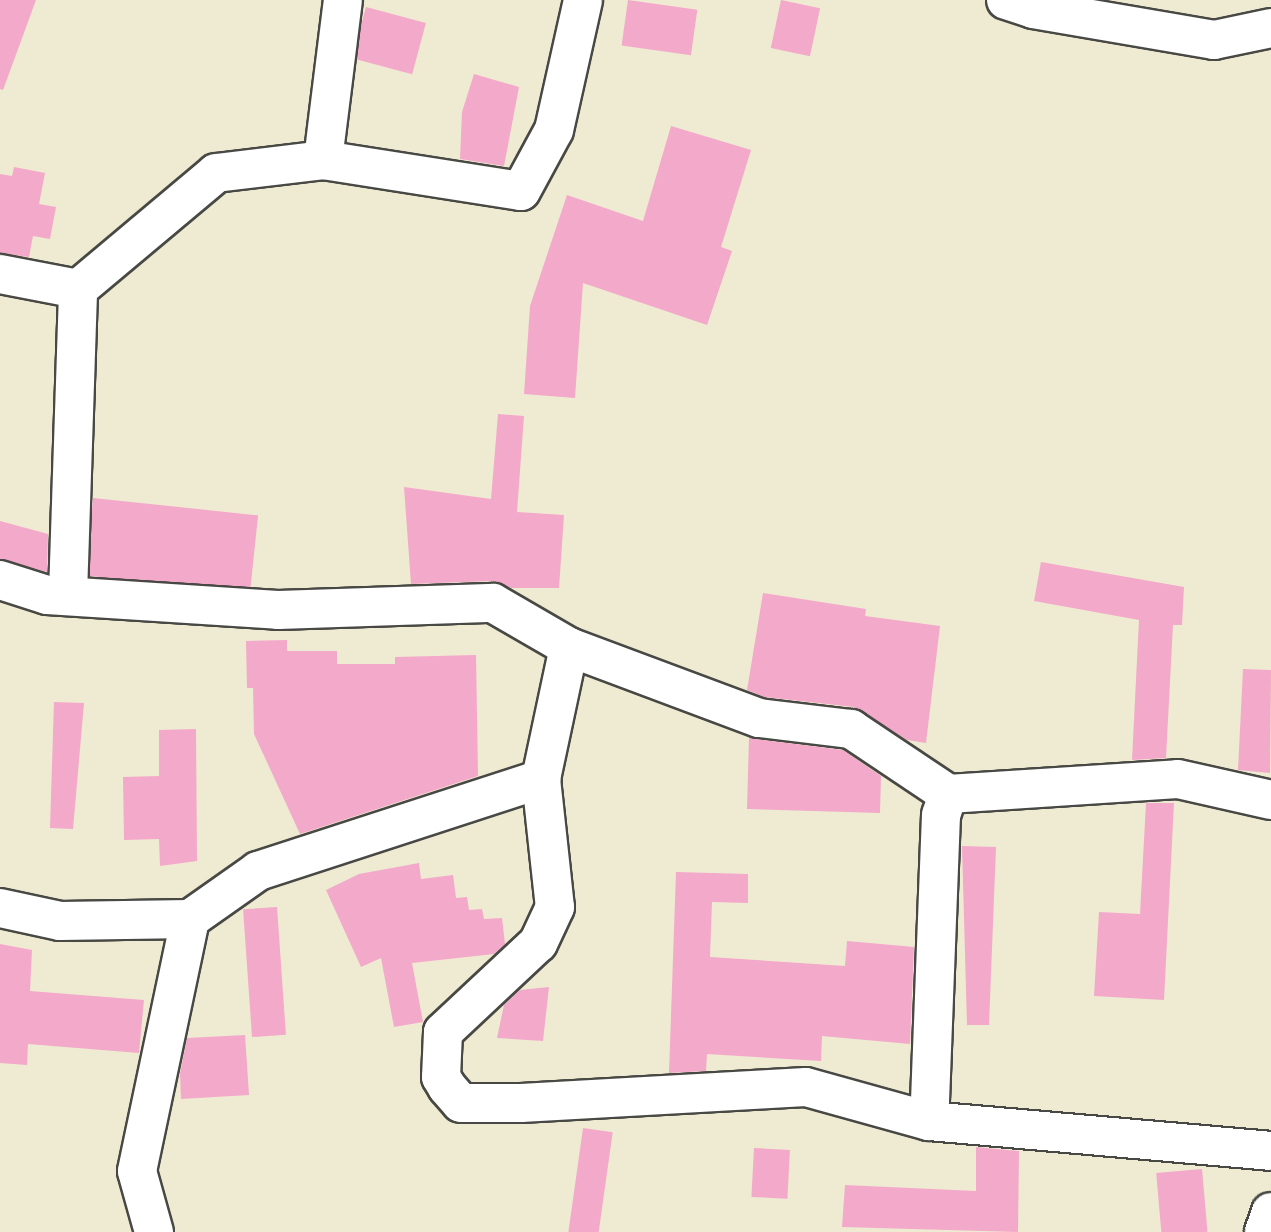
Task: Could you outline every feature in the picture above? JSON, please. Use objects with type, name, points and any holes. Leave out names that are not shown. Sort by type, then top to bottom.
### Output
[{"type":"street","points":[[323,160],[343,0]]},
{"type":"street","points":[[68,594],[78,289],[216,173],[323,160],[521,191],[554,130],[583,0]]},
{"type":"street","points":[[1006,0],[1214,40],[1271,28]]},
{"type":"street","points":[[0,274],[78,289]]},
{"type":"street","points":[[0,580],[47,595],[68,594],[278,610],[493,603],[569,647],[759,718],[852,729],[948,794],[1178,779],[1271,800]]},
{"type":"street","points":[[569,647],[541,779],[555,907],[538,943],[443,1032],[441,1077],[461,1103],[806,1087],[929,1121],[1271,1151]]},
{"type":"street","points":[[0,908],[60,921],[190,919],[258,871],[541,779]]},
{"type":"street","points":[[929,1121],[941,815],[948,794]]},
{"type":"street","points":[[154,1232],[137,1171],[190,919]]},
{"type":"street","points":[[1264,1232],[1271,1212]]},
{"type":"building","points":[[0,0],[36,0],[3,90],[0,89]]},
{"type":"building","points":[[628,0],[697,10],[691,55],[622,46]]},
{"type":"building","points":[[781,0],[820,8],[810,56],[771,48]]},
{"type":"building","points":[[366,7],[426,23],[412,74],[352,58]]},
{"type":"building","points":[[474,74],[519,87],[504,166],[460,159],[462,112]]},
{"type":"building","points":[[671,126],[751,150],[721,247],[732,251],[707,325],[583,283],[575,398],[524,394],[530,306],[567,195],[643,221]]},
{"type":"building","points":[[14,167],[45,173],[39,204],[56,207],[50,239],[33,236],[29,257],[0,253],[0,174],[12,176]]},
{"type":"building","points":[[498,414],[524,416],[517,512],[564,515],[559,588],[511,588],[492,581],[411,584],[404,487],[491,499]]},
{"type":"building","points":[[93,498],[258,515],[250,593],[85,576]]},
{"type":"building","points":[[0,521],[48,534],[47,572],[0,559]]},
{"type":"building","points":[[1041,562],[1184,587],[1182,625],[1173,625],[1166,758],[1132,760],[1139,620],[1034,601]]},
{"type":"building","points":[[763,593],[866,609],[865,616],[940,626],[926,743],[907,740],[854,707],[764,697],[747,690]]},
{"type":"building","points":[[287,640],[287,651],[337,651],[337,664],[395,664],[395,657],[476,655],[478,776],[300,834],[254,734],[253,688],[247,688],[246,641]]},
{"type":"building","points":[[1243,669],[1271,670],[1270,773],[1238,770]]},
{"type":"building","points":[[54,702],[84,703],[73,829],[50,828]]},
{"type":"building","points":[[196,729],[197,861],[160,866],[159,839],[124,840],[123,777],[159,776],[159,730]]},
{"type":"building","points":[[749,738],[843,750],[881,776],[880,813],[747,809]]},
{"type":"building","points":[[1146,803],[1174,803],[1164,1000],[1094,996],[1099,912],[1140,914]]},
{"type":"building","points":[[962,846],[996,847],[989,1025],[967,1025]]},
{"type":"building","points":[[419,863],[421,879],[453,875],[456,898],[467,897],[469,910],[482,909],[484,919],[502,918],[505,944],[494,954],[412,963],[423,1022],[394,1027],[381,958],[361,967],[326,890],[359,874]]},
{"type":"building","points":[[676,872],[748,874],[748,903],[712,902],[710,957],[845,966],[847,941],[914,947],[910,1044],[822,1036],[821,1061],[707,1054],[706,1071],[669,1073]]},
{"type":"building","points":[[277,907],[286,1035],[252,1037],[243,909]]},
{"type":"building","points":[[0,944],[32,950],[30,991],[144,1000],[139,1053],[28,1044],[27,1065],[0,1063]]},
{"type":"building","points":[[549,987],[543,1041],[497,1038],[504,1005],[520,990]]},
{"type":"building","points":[[245,1035],[249,1095],[181,1099],[180,1074],[187,1038]]},
{"type":"building","points":[[583,1128],[613,1132],[599,1232],[568,1232]]},
{"type":"building","points":[[976,1147],[1019,1151],[1018,1232],[842,1227],[845,1185],[976,1191]]},
{"type":"building","points":[[754,1148],[790,1150],[787,1199],[751,1197]]},
{"type":"building","points":[[1202,1169],[1207,1232],[1161,1232],[1156,1173]]}]
